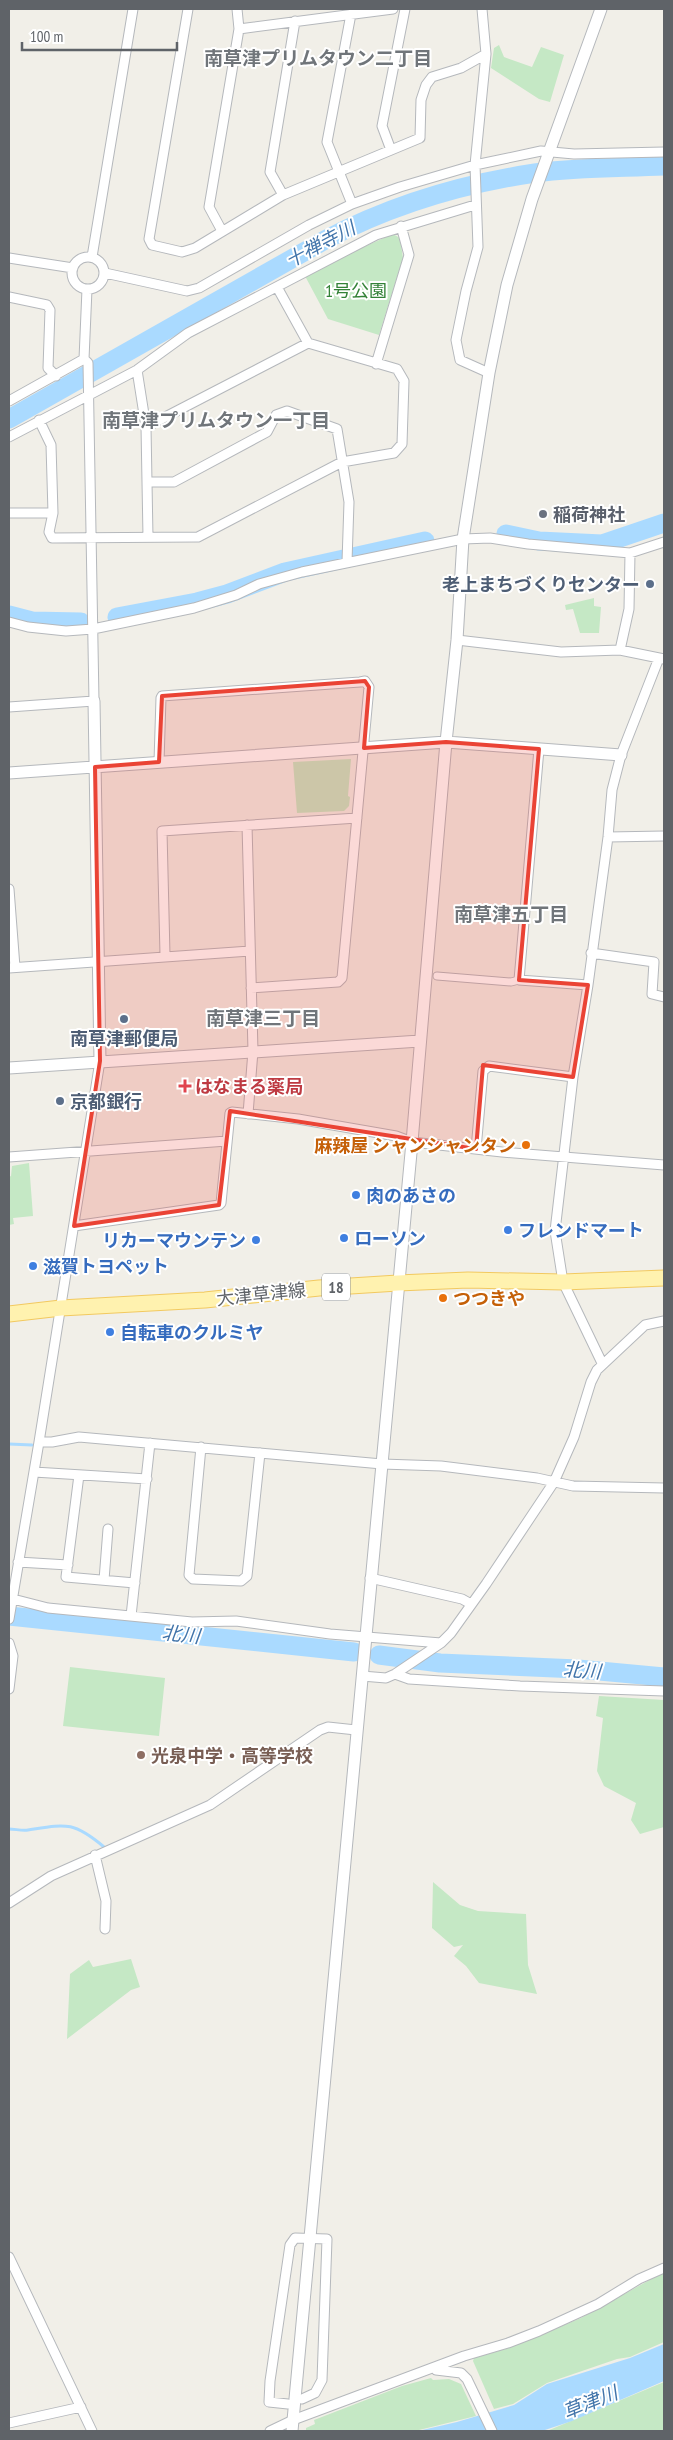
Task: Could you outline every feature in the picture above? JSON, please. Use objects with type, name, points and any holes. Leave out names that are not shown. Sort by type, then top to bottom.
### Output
[{"type":"main road","name":"大津草津線","points":[[9,1314],[61,1308],[204,1300],[319,1288],[398,1283],[468,1280],[563,1282],[664,1278]]},
{"type":"street","points":[[92,257],[134,9]]},
{"type":"street","points":[[188,9],[149,239],[152,245],[182,252],[195,248],[283,195],[420,138],[421,100],[426,85],[432,77],[461,68],[486,54]]},
{"type":"street","points":[[222,231],[209,207],[239,29],[236,9]]},
{"type":"street","points":[[239,29],[393,9]]},
{"type":"street","points":[[390,150],[382,126],[405,9]]},
{"type":"street","points":[[482,9],[486,54],[475,166],[478,247],[466,291],[456,340],[460,360],[489,373]]},
{"type":"street","points":[[293,2426],[362,1664],[412,1142],[446,742],[457,640],[464,539],[489,373],[508,285],[532,199],[601,9]]},
{"type":"street","points":[[350,14],[327,142],[352,204]]},
{"type":"street","points":[[283,195],[270,172],[295,21]]},
{"type":"street","points":[[104,273],[187,291],[199,288],[309,225],[352,204],[400,187],[475,166],[541,151],[574,154],[664,152]]},
{"type":"street","points":[[9,437],[137,370],[188,333],[376,235],[475,201]]},
{"type":"street","points":[[376,364],[409,255],[401,226]]},
{"type":"street","points":[[92,257],[101,263],[104,273],[97,287],[87,289],[74,281],[73,268],[81,258],[92,257]]},
{"type":"street","points":[[9,258],[73,268]]},
{"type":"street","points":[[39,420],[51,445],[53,513],[49,532],[52,538],[198,538],[342,462],[394,453],[402,444],[404,381],[397,369],[308,342],[277,287]]},
{"type":"street","points":[[9,1619],[10,1599],[34,1472],[100,1061],[100,961],[90,538],[89,395],[86,361],[87,289]]},
{"type":"street","points":[[9,297],[47,306],[50,310],[48,368],[56,376]]},
{"type":"street","points":[[146,427],[308,342]]},
{"type":"street","points":[[9,401],[86,361]]},
{"type":"street","points":[[137,370],[146,427],[148,537]]},
{"type":"street","points":[[148,482],[174,482],[267,432],[276,414],[287,411],[337,429],[349,502],[347,562]]},
{"type":"street","points":[[9,513],[53,513]]},
{"type":"street","points":[[9,622],[28,627],[66,631],[93,629],[194,608],[259,584],[347,562],[464,539],[490,538],[528,544],[630,553],[664,542]]},
{"type":"street","points":[[620,650],[629,609],[630,553]]},
{"type":"street","points":[[457,640],[561,652],[620,650],[662,659],[621,755],[612,790],[608,837],[588,985],[573,1077],[556,1231],[563,1282],[602,1363]]},
{"type":"street","points":[[160,762],[162,696],[365,681],[369,687],[342,978],[338,982],[251,988]]},
{"type":"street","points":[[9,707],[94,701]]},
{"type":"street","points":[[9,773],[446,742],[621,755]]},
{"type":"street","points":[[519,980],[539,749]]},
{"type":"street","points":[[165,956],[162,831],[358,818]]},
{"type":"street","points":[[247,825],[253,1051],[248,1114]]},
{"type":"street","points":[[608,837],[664,836]]},
{"type":"street","points":[[9,889],[12,968],[250,951]]},
{"type":"street","points":[[591,953],[654,962],[652,994],[664,997]]},
{"type":"street","points":[[437,976],[510,982],[519,980],[588,985]]},
{"type":"street","points":[[9,1068],[253,1051],[420,1042]]},
{"type":"street","points":[[476,1149],[483,1071],[489,1066],[573,1077]]},
{"type":"street","points":[[74,1226],[219,1205],[221,1203],[230,1113],[232,1112],[298,1119],[396,1136],[412,1142],[664,1165]]},
{"type":"street","points":[[9,1157],[227,1141]]},
{"type":"street","points":[[362,1676],[386,1678],[437,1645],[451,1633],[554,1482],[574,1437],[591,1382],[602,1363],[645,1325],[664,1321]]},
{"type":"street","points":[[39,1442],[79,1437],[382,1464],[441,1466],[573,1486],[664,1488]]},
{"type":"street","points":[[131,1616],[150,1443]]},
{"type":"street","points":[[201,1447],[189,1575],[193,1579],[241,1582],[247,1576],[260,1453]]},
{"type":"street","points":[[34,1472],[146,1479]]},
{"type":"street","points":[[79,1475],[66,1577],[134,1583]]},
{"type":"street","points":[[104,1580],[108,1529]]},
{"type":"street","points":[[18,1562],[68,1565]]},
{"type":"street","points":[[370,1578],[462,1599],[471,1604]]},
{"type":"street","points":[[10,1599],[48,1608],[192,1622],[236,1621],[365,1639],[437,1645]]},
{"type":"street","points":[[9,1646],[13,1656],[9,1689]]},
{"type":"street","points":[[396,1673],[409,1679],[520,1686],[664,1691]]},
{"type":"street","points":[[9,1903],[51,1876],[95,1855],[166,1826],[210,1804],[320,1730],[328,1727],[356,1730]]},
{"type":"street","points":[[95,1855],[106,1901],[105,1929]]},
{"type":"street","points":[[288,2404],[269,2402],[270,2381],[290,2245],[295,2238],[327,2239],[322,2380],[315,2393],[302,2399]]},
{"type":"street","points":[[9,2257],[92,2431]]},
{"type":"street","points":[[270,2431],[293,2426],[464,2356],[508,2343],[583,2312],[639,2279],[664,2268]]},
{"type":"street","points":[[429,2370],[448,2370],[461,2373],[471,2386],[492,2431]]},
{"type":"street","points":[[9,2423],[80,2408]]},
{"type":"highlighted area","points":[[365,681],[369,687],[364,748],[446,742],[539,749],[519,980],[588,985],[579,1045],[573,1077],[483,1065],[476,1149],[230,1111],[219,1205],[74,1226],[100,1061],[95,767],[159,762],[162,696]]},
{"type":"green space","points":[[499,45],[504,57],[532,67],[541,47],[564,55],[550,102],[539,99],[491,68],[494,48]]},
{"type":"green space","name":"1号公園","points":[[393,234],[400,238],[403,258],[379,335],[328,319],[305,276],[343,256]]},
{"type":"green space","points":[[594,598],[594,606],[601,607],[599,633],[580,633],[573,609],[566,610],[565,605]]},
{"type":"green space","points":[[351,759],[349,806],[344,811],[297,813],[293,762]]},
{"type":"green space","points":[[29,1163],[33,1216],[13,1218],[14,1224],[9,1225],[9,1177],[11,1176],[12,1166]]},
{"type":"green space","points":[[70,1667],[165,1678],[159,1736],[63,1726]]},
{"type":"green space","points":[[599,1696],[664,1700],[664,1827],[640,1834],[631,1820],[636,1803],[604,1786],[597,1771],[603,1718],[596,1716]]},
{"type":"green space","points":[[433,1882],[460,1905],[478,1911],[526,1914],[528,1965],[537,1994],[479,1983],[466,1966],[454,1956],[463,1945],[454,1947],[432,1928]]},
{"type":"green space","points":[[131,1959],[140,1987],[131,1990],[67,2039],[70,1974],[89,1960],[93,1967]]},
{"type":"green space","points":[[664,2272],[664,2342],[630,2357],[617,2359],[547,2383],[513,2404],[494,2409],[473,2361],[474,2358],[509,2348],[581,2318]]},
{"type":"green space","points":[[431,2378],[433,2380],[449,2379],[461,2384],[476,2416],[415,2431],[306,2431],[306,2428],[315,2424],[314,2420],[402,2386]]},
{"type":"green space","points":[[664,2382],[664,2431],[547,2431]]},
{"type":"water","name":"草津川","points":[[664,2344],[664,2381],[572,2421],[542,2431],[418,2431],[457,2422],[514,2405],[547,2384],[630,2358]]},
{"type":"waterway","name":"十禅寺川","points":[[9,419],[325,240],[400,207],[480,183],[535,173],[664,166]]},
{"type":"waterway","name":"十禅寺川","points":[[506,534],[539,541],[602,544],[664,523]]},
{"type":"waterway","name":"十禅寺川","points":[[117,617],[197,602],[227,594],[285,572],[425,541]]},
{"type":"waterway","name":"十禅寺川","points":[[9,615],[32,621],[81,622]]},
{"type":"waterway","points":[[9,1444],[32,1445]]},
{"type":"waterway","name":"北川","points":[[9,1616],[354,1652]]},
{"type":"waterway","name":"北川","points":[[379,1655],[440,1663],[578,1669],[664,1677]]},
{"type":"waterway","points":[[9,1829],[26,1830],[52,1826],[69,1826],[84,1833],[104,1847]]},
{"type":"place","name":"稲荷神社","points":[[543,514]]},
{"type":"place","name":"老上まちづくりセンター","points":[[650,584]]},
{"type":"place","name":"南草津郵便局","points":[[124,1019]]},
{"type":"place","name":"はなまる薬局","points":[[185,1086]]},
{"type":"place","name":"京都銀行","points":[[60,1101]]},
{"type":"place","name":"麻辣屋 シャンシャンタン","points":[[526,1145]]},
{"type":"place","name":"肉のあさの","points":[[356,1195]]},
{"type":"place","name":"フレンドマート","points":[[508,1230]]},
{"type":"place","name":"ローソン","points":[[344,1238]]},
{"type":"place","name":"リカーマウンテン","points":[[256,1240]]},
{"type":"place","name":"滋賀トヨペット","points":[[33,1266]]},
{"type":"place","name":"つつきや","points":[[443,1298]]},
{"type":"place","name":"自転車のクルミヤ","points":[[110,1332]]},
{"type":"place","name":"光泉中学・高等学校","points":[[141,1755]]},
{"type":"district","name":"南草津プリムタウン二丁目","points":[[318,58]]},
{"type":"district","name":"南草津プリムタウン一丁目","points":[[216,420]]},
{"type":"district","name":"南草津五丁目","points":[[511,914]]},
{"type":"district","name":"南草津三丁目","points":[[263,1018]]}]
